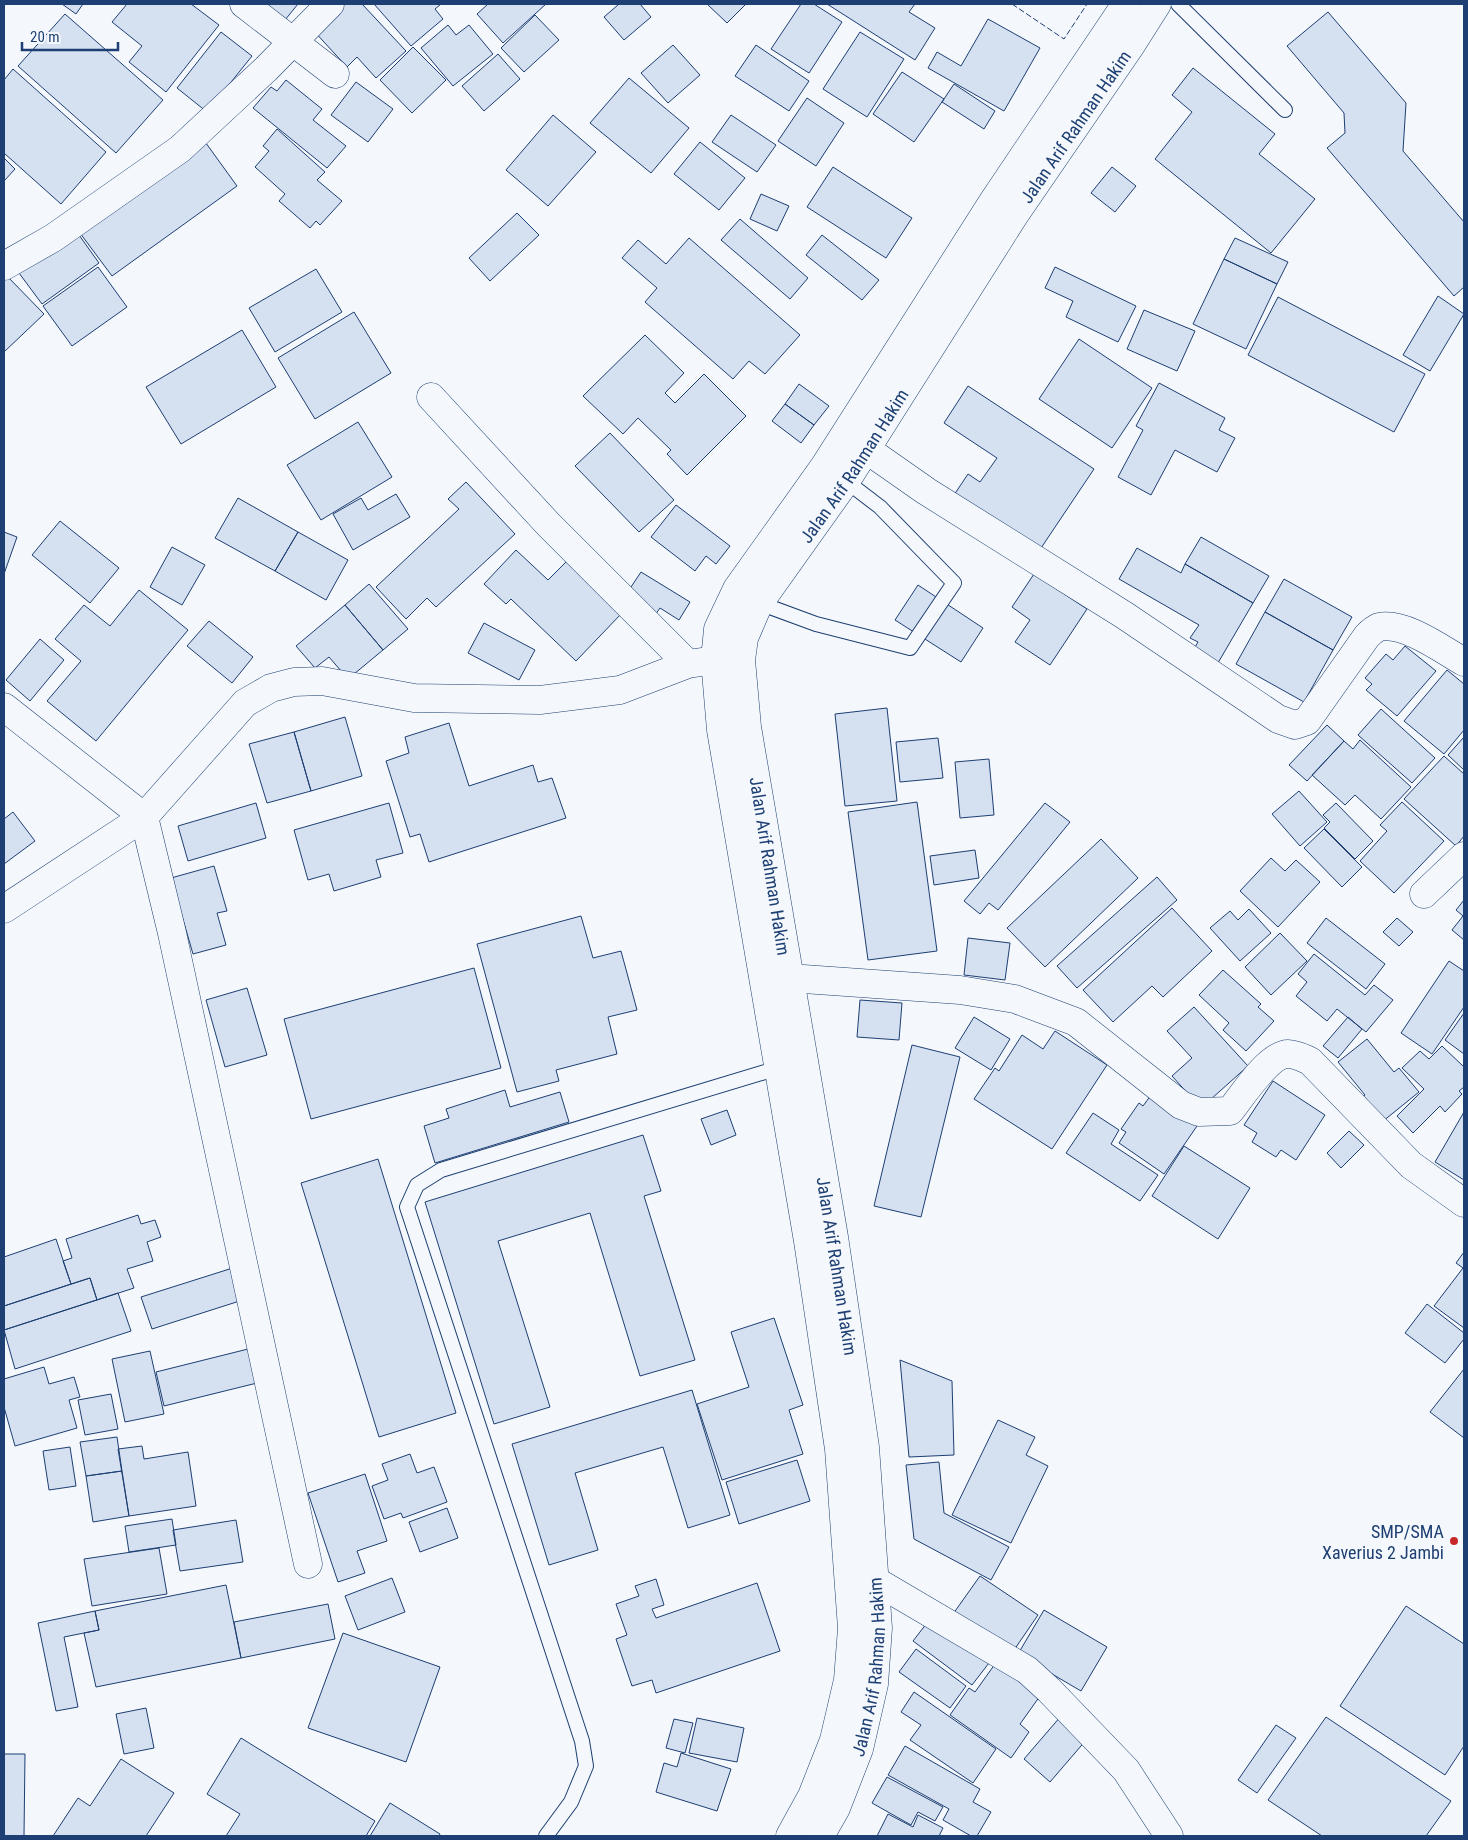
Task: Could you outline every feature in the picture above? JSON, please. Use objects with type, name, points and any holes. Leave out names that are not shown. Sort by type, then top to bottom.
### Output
[{"type":"street","points":[[244,4],[335,74]]},
{"type":"street","points":[[4,266],[53,238],[180,149],[266,69],[292,40],[330,4]]},
{"type":"street","name":"Jalan Arif Rahman Hakim","points":[[820,1836],[836,1808],[858,1749],[874,1684],[878,1628],[864,1447],[834,1237],[791,1067],[721,730],[715,660],[718,629],[748,596],[835,474],[994,200],[1126,4]]},
{"type":"street","name":"Jalan Arif Rahman Hakim","points":[[835,474],[866,448],[1015,214],[1157,4]]},
{"type":"street","points":[[430,397],[548,524],[688,664]]},
{"type":"street","points":[[866,448],[926,491],[1124,615],[1278,719],[1295,725],[1307,721],[1367,636],[1377,628],[1389,626],[1404,629],[1464,662]]},
{"type":"street","name":"Jalan Arif Rahman Hakim","points":[[748,596],[741,660],[747,727],[789,978],[791,1067],[809,1251],[838,1449],[852,1628],[848,1680],[834,1740],[812,1796],[790,1836]]},
{"type":"street","points":[[4,909],[144,817],[245,703],[271,688],[294,682],[322,681],[414,698],[540,700],[620,690],[688,664],[715,660]]},
{"type":"street","points":[[4,707],[144,817],[174,942],[308,1564]]},
{"type":"street","points":[[1424,894],[1464,856]]},
{"type":"street","points":[[789,978],[960,990],[1015,998],[1076,1022],[1181,1105],[1199,1112],[1230,1111],[1273,1059],[1286,1054],[1297,1055],[1310,1061],[1411,1165],[1464,1203]]},
{"type":"street","points":[[874,1580],[1027,1670],[1049,1690],[1126,1770],[1169,1836]]},
{"type":"lane","points":[[1178,4],[1286,110]]},
{"type":"lane","points":[[748,596],[816,624],[910,648],[954,583],[880,507],[835,474]]},
{"type":"lane","points":[[546,1836],[571,1802],[586,1766],[582,1741],[407,1207],[416,1185],[441,1170],[791,1067]]},
{"type":"building","points":[[62,4],[83,4],[76,14]]},
{"type":"building","points":[[127,4],[191,4],[219,25],[166,92],[129,62],[142,46],[112,22]]},
{"type":"building","points":[[265,4],[298,4],[285,20]]},
{"type":"building","points":[[340,4],[362,4],[406,51],[376,78],[357,57],[347,67],[312,29]]},
{"type":"building","points":[[374,4],[441,4],[435,9],[443,19],[411,46]]},
{"type":"building","points":[[488,4],[546,4],[503,43],[477,14]]},
{"type":"building","points":[[619,4],[640,4],[651,17],[624,40],[604,17]]},
{"type":"building","points":[[707,4],[746,4],[727,23]]},
{"type":"building","points":[[801,4],[814,4],[842,22],[809,73],[771,49]]},
{"type":"building","points":[[827,4],[915,4],[909,12],[935,28],[915,60]]},
{"type":"building","points":[[1328,12],[1406,103],[1403,151],[1464,222],[1464,287],[1454,296],[1327,148],[1345,133],[1344,113],[1287,46]]},
{"type":"building","points":[[65,14],[163,100],[116,153],[18,66]]},
{"type":"building","points":[[535,15],[559,40],[524,72],[501,48]]},
{"type":"building","points":[[988,19],[1040,48],[1004,111],[928,68],[937,52],[961,66]]},
{"type":"building","points":[[448,25],[456,35],[469,25],[493,54],[453,86],[421,48]]},
{"type":"building","points":[[221,32],[252,56],[207,112],[177,88]]},
{"type":"building","points":[[860,32],[904,59],[867,117],[823,89]]},
{"type":"building","points":[[673,45],[700,75],[668,103],[641,73]]},
{"type":"building","points":[[756,45],[809,81],[789,111],[735,76]]},
{"type":"building","points":[[413,47],[446,80],[412,113],[380,80]]},
{"type":"building","points":[[498,54],[520,79],[484,111],[462,86]]},
{"type":"building","points":[[1193,68],[1275,134],[1259,154],[1315,199],[1271,253],[1155,159],[1192,112],[1172,95]]},
{"type":"building","points":[[13,69],[106,152],[61,204],[4,153],[4,80]]},
{"type":"building","points":[[902,72],[944,99],[914,142],[873,114]]},
{"type":"building","points":[[629,78],[689,128],[651,173],[590,123]]},
{"type":"building","points":[[286,80],[322,109],[313,120],[346,146],[327,168],[253,108],[271,87],[277,91]]},
{"type":"building","points":[[356,82],[393,109],[368,142],[331,115]]},
{"type":"building","points":[[954,84],[995,111],[984,129],[942,102]]},
{"type":"building","points":[[807,98],[844,123],[816,166],[778,141]]},
{"type":"building","points":[[553,115],[596,152],[548,206],[506,170]]},
{"type":"building","points":[[731,115],[776,145],[757,172],[712,142]]},
{"type":"building","points":[[277,129],[325,172],[317,180],[342,201],[320,225],[316,221],[310,228],[279,201],[285,194],[255,167],[269,151],[263,146]]},
{"type":"building","points":[[203,139],[237,186],[112,276],[77,229]]},
{"type":"building","points":[[700,142],[745,178],[719,210],[674,174]]},
{"type":"building","points":[[4,158],[15,169],[4,181]]},
{"type":"building","points":[[833,167],[912,218],[886,258],[807,207]]},
{"type":"building","points":[[1112,167],[1136,186],[1115,212],[1091,193]]},
{"type":"building","points":[[761,194],[789,206],[777,231],[750,219]]},
{"type":"building","points":[[517,213],[539,235],[490,281],[469,258]]},
{"type":"building","points":[[740,219],[808,278],[790,299],[721,240]]},
{"type":"building","points":[[74,228],[99,263],[42,304],[16,269]]},
{"type":"building","points":[[822,235],[879,280],[862,300],[806,255]]},
{"type":"building","points":[[689,238],[800,335],[765,374],[749,361],[733,379],[645,302],[657,288],[622,258],[638,240],[666,264]]},
{"type":"building","points":[[1235,238],[1288,262],[1277,284],[1224,259]]},
{"type":"building","points":[[1224,259],[1277,284],[1246,349],[1193,324]]},
{"type":"building","points":[[98,267],[127,307],[72,346],[43,306]]},
{"type":"building","points":[[1055,267],[1136,306],[1118,342],[1066,317],[1073,301],[1045,288]]},
{"type":"building","points":[[316,269],[342,312],[275,352],[249,308]]},
{"type":"building","points":[[6,275],[44,314],[4,352],[4,278]]},
{"type":"building","points":[[1438,296],[1464,314],[1430,371],[1403,355]]},
{"type":"building","points":[[1278,297],[1425,374],[1394,432],[1248,355]]},
{"type":"building","points":[[1144,310],[1195,331],[1177,371],[1127,349]]},
{"type":"building","points":[[354,312],[391,373],[315,419],[278,358]]},
{"type":"building","points":[[242,330],[276,387],[181,444],[146,387]]},
{"type":"building","points":[[645,335],[684,373],[665,393],[675,403],[704,374],[746,416],[687,475],[667,454],[671,450],[638,418],[623,434],[583,396]]},
{"type":"building","points":[[1079,339],[1152,388],[1112,448],[1039,399]]},
{"type":"building","points":[[1159,383],[1225,418],[1219,430],[1235,438],[1217,472],[1175,450],[1151,495],[1118,477],[1143,430],[1136,426]]},
{"type":"building","points":[[799,384],[829,406],[814,425],[785,404]]},
{"type":"building","points":[[968,386],[1094,469],[1037,554],[952,498],[968,474],[980,482],[997,458],[944,423]]},
{"type":"building","points":[[785,404],[814,425],[801,443],[772,421]]},
{"type":"building","points":[[358,422],[392,477],[321,520],[287,465]]},
{"type":"building","points":[[610,433],[674,500],[639,532],[575,466]]},
{"type":"building","points":[[466,482],[515,534],[436,607],[427,598],[406,619],[376,587],[459,509],[448,499]]},
{"type":"building","points":[[396,494],[410,517],[353,550],[333,514],[361,498],[368,510]]},
{"type":"building","points":[[238,498],[298,532],[275,571],[215,538]]},
{"type":"building","points":[[676,505],[730,546],[716,564],[706,556],[695,571],[651,537]]},
{"type":"building","points":[[60,521],[119,568],[90,603],[32,555]]},
{"type":"building","points":[[4,532],[17,537],[4,574]]},
{"type":"building","points":[[298,532],[348,560],[326,600],[275,571]]},
{"type":"building","points":[[1201,537],[1269,576],[1253,603],[1185,564]]},
{"type":"building","points":[[172,547],[205,565],[182,605],[150,587]]},
{"type":"building","points":[[1137,548],[1181,573],[1185,564],[1253,603],[1215,668],[1191,654],[1198,642],[1190,638],[1199,625],[1119,579]]},
{"type":"building","points":[[516,550],[548,580],[567,561],[622,613],[576,661],[511,599],[506,604],[484,584]]},
{"type":"building","points":[[641,572],[690,602],[679,620],[660,608],[653,618],[623,599]]},
{"type":"building","points":[[1034,574],[1087,609],[1050,665],[1015,642],[1030,620],[1012,607]]},
{"type":"building","points":[[1284,579],[1352,617],[1333,650],[1265,612]]},
{"type":"building","points":[[369,584],[408,629],[383,650],[345,605]]},
{"type":"building","points":[[918,585],[983,628],[961,662],[895,620]]},
{"type":"building","points":[[139,590],[188,630],[96,741],[47,701],[81,661],[55,639],[84,605],[110,626]]},
{"type":"building","points":[[345,605],[383,650],[348,679],[329,657],[315,668],[296,646]]},
{"type":"building","points":[[1265,612],[1333,650],[1304,702],[1236,664]]},
{"type":"building","points":[[209,621],[253,657],[232,683],[187,646]]},
{"type":"building","points":[[484,623],[535,650],[519,680],[468,653]]},
{"type":"building","points":[[40,639],[64,660],[30,701],[6,680]]},
{"type":"building","points":[[1405,646],[1436,671],[1397,716],[1366,690],[1372,684],[1365,678],[1386,654],[1393,660]]},
{"type":"building","points":[[1447,670],[1464,684],[1464,730],[1444,754],[1404,721]]},
{"type":"building","points":[[887,708],[897,801],[845,806],[835,714]]},
{"type":"building","points":[[1381,709],[1435,758],[1412,783],[1358,735]]},
{"type":"building","points":[[345,717],[362,776],[311,791],[294,732]]},
{"type":"building","points":[[449,723],[469,786],[533,765],[538,782],[552,778],[566,818],[429,862],[420,834],[410,837],[386,761],[409,753],[405,737]]},
{"type":"building","points":[[1327,725],[1344,741],[1307,781],[1289,765]]},
{"type":"building","points":[[294,732],[311,791],[267,803],[249,744]]},
{"type":"building","points":[[1464,737],[1464,770],[1448,755]]},
{"type":"building","points":[[938,738],[943,778],[900,782],[896,742]]},
{"type":"building","points":[[1360,740],[1411,787],[1381,819],[1355,795],[1345,805],[1312,775],[1344,741],[1353,749]]},
{"type":"building","points":[[1444,756],[1464,774],[1464,836],[1456,846],[1404,799]]},
{"type":"building","points":[[989,759],[994,815],[960,818],[955,762]]},
{"type":"building","points":[[1299,791],[1327,822],[1300,846],[1272,814]]},
{"type":"building","points":[[917,802],[937,951],[868,960],[848,812]]},
{"type":"building","points":[[1402,802],[1444,841],[1394,893],[1360,861],[1387,831],[1380,825]]},
{"type":"building","points":[[256,803],[266,838],[188,861],[178,826]]},
{"type":"building","points":[[389,803],[403,853],[376,860],[381,877],[334,891],[329,874],[308,880],[294,830]]},
{"type":"building","points":[[1045,803],[1070,822],[998,910],[989,903],[980,914],[964,901]]},
{"type":"building","points":[[1336,803],[1373,841],[1355,859],[1324,828],[1330,822],[1323,815]]},
{"type":"building","points":[[13,812],[35,841],[4,864],[4,819]]},
{"type":"building","points":[[1324,829],[1362,867],[1342,887],[1304,848]]},
{"type":"building","points":[[1101,839],[1138,878],[1045,967],[1007,928]]},
{"type":"building","points":[[975,850],[979,878],[934,885],[930,856]]},
{"type":"building","points":[[1271,858],[1285,871],[1296,860],[1320,882],[1278,927],[1240,891]]},
{"type":"building","points":[[214,866],[227,911],[217,913],[226,945],[193,954],[171,878]]},
{"type":"building","points":[[1157,877],[1177,900],[1077,988],[1057,966]]},
{"type":"building","points":[[1464,900],[1464,940],[1452,930],[1463,916],[1456,910]]},
{"type":"building","points":[[1172,908],[1212,951],[1163,997],[1152,986],[1113,1022],[1083,990]]},
{"type":"building","points":[[1249,909],[1271,933],[1240,961],[1210,928],[1230,911],[1238,920]]},
{"type":"building","points":[[581,916],[593,958],[621,951],[637,1010],[608,1017],[617,1054],[556,1070],[559,1081],[517,1092],[477,944]]},
{"type":"building","points":[[1326,918],[1385,964],[1366,989],[1307,943]]},
{"type":"building","points":[[1397,918],[1413,932],[1399,946],[1383,932]]},
{"type":"building","points":[[1280,933],[1307,961],[1271,995],[1245,967]]},
{"type":"building","points":[[968,938],[1010,943],[1005,980],[964,975]]},
{"type":"building","points":[[1314,954],[1365,995],[1374,985],[1393,1000],[1366,1032],[1337,1009],[1327,1021],[1296,996],[1307,982],[1298,974]]},
{"type":"building","points":[[1449,961],[1464,971],[1464,1007],[1432,1054],[1401,1033]]},
{"type":"building","points":[[474,968],[501,1068],[311,1119],[284,1019]]},
{"type":"building","points":[[1223,970],[1261,1004],[1258,1007],[1274,1021],[1246,1051],[1223,1030],[1229,1023],[1199,995]]},
{"type":"building","points":[[247,988],[267,1055],[225,1067],[206,1000]]},
{"type":"building","points":[[860,1000],[902,1003],[899,1040],[857,1037]]},
{"type":"building","points":[[1194,1007],[1248,1066],[1201,1108],[1172,1076],[1192,1058],[1167,1031]]},
{"type":"building","points":[[1464,1013],[1464,1054],[1445,1040]]},
{"type":"building","points":[[974,1017],[1010,1039],[991,1070],[955,1048]]},
{"type":"building","points":[[1348,1017],[1362,1029],[1338,1058],[1323,1046]]},
{"type":"building","points":[[1055,1031],[1107,1065],[1052,1149],[974,1099],[995,1068],[999,1071],[1022,1035],[1043,1049]]},
{"type":"building","points":[[1367,1039],[1394,1072],[1399,1068],[1419,1092],[1377,1126],[1357,1101],[1365,1095],[1338,1062]]},
{"type":"building","points":[[912,1045],[960,1057],[921,1217],[874,1206]]},
{"type":"building","points":[[1442,1046],[1464,1067],[1464,1087],[1459,1091],[1462,1094],[1445,1112],[1440,1106],[1413,1133],[1397,1116],[1424,1089],[1402,1068],[1420,1051],[1429,1059]]},
{"type":"building","points":[[1273,1081],[1325,1115],[1296,1160],[1281,1150],[1276,1157],[1252,1142],[1257,1133],[1244,1125]]},
{"type":"building","points":[[505,1090],[510,1107],[560,1092],[569,1122],[435,1163],[424,1126],[449,1118],[446,1109]]},
{"type":"building","points":[[1151,1095],[1197,1126],[1164,1174],[1119,1143],[1126,1132],[1121,1129],[1139,1103],[1143,1106]]},
{"type":"building","points":[[727,1110],[736,1135],[711,1145],[701,1119]]},
{"type":"building","points":[[1464,1112],[1464,1180],[1435,1162]]},
{"type":"building","points":[[1093,1113],[1119,1130],[1111,1144],[1158,1175],[1140,1201],[1066,1153]]},
{"type":"building","points":[[1349,1131],[1364,1145],[1341,1168],[1327,1153]]},
{"type":"building","points":[[643,1135],[661,1191],[644,1196],[695,1360],[640,1376],[590,1213],[498,1241],[550,1407],[494,1424],[425,1202]]},
{"type":"building","points":[[1184,1146],[1250,1188],[1218,1239],[1152,1196]]},
{"type":"building","points":[[378,1159],[456,1413],[379,1437],[301,1183]]},
{"type":"building","points":[[138,1215],[141,1224],[155,1220],[161,1237],[147,1242],[153,1261],[127,1269],[134,1288],[97,1300],[90,1278],[71,1284],[63,1261],[72,1258],[66,1239]]},
{"type":"building","points":[[56,1239],[71,1284],[4,1306],[4,1257]]},
{"type":"building","points":[[1464,1252],[1464,1328],[1434,1306],[1463,1268],[1456,1263]]},
{"type":"building","points":[[239,1266],[249,1298],[152,1329],[141,1297]]},
{"type":"building","points":[[90,1278],[97,1300],[4,1330],[4,1306]]},
{"type":"building","points":[[118,1293],[131,1331],[15,1369],[4,1330]]},
{"type":"building","points":[[1427,1304],[1464,1333],[1464,1339],[1445,1363],[1405,1333]]},
{"type":"building","points":[[774,1318],[803,1405],[789,1410],[803,1454],[722,1480],[697,1404],[749,1387],[731,1332]]},
{"type":"building","points":[[248,1349],[257,1383],[164,1406],[156,1372]]},
{"type":"building","points":[[150,1351],[164,1414],[125,1422],[112,1359]]},
{"type":"building","points":[[900,1360],[952,1381],[954,1455],[909,1457]]},
{"type":"building","points":[[44,1367],[49,1384],[74,1377],[80,1397],[69,1400],[77,1428],[15,1446],[4,1407],[4,1379]]},
{"type":"building","points":[[1464,1369],[1464,1438],[1430,1412]]},
{"type":"building","points":[[692,1390],[730,1515],[688,1528],[663,1447],[575,1473],[598,1550],[549,1565],[512,1444]]},
{"type":"building","points":[[111,1394],[118,1429],[85,1435],[78,1400]]},
{"type":"building","points":[[998,1420],[1035,1437],[1026,1455],[1048,1466],[1011,1543],[952,1515]]},
{"type":"building","points":[[117,1437],[122,1471],[86,1476],[80,1442]]},
{"type":"building","points":[[142,1446],[144,1459],[188,1452],[196,1506],[129,1516],[118,1449]]},
{"type":"building","points":[[70,1447],[76,1486],[49,1490],[43,1451]]},
{"type":"building","points":[[410,1454],[417,1473],[434,1467],[447,1502],[403,1518],[401,1513],[384,1519],[372,1486],[388,1480],[382,1464]]},
{"type":"building","points":[[797,1460],[810,1501],[739,1524],[726,1482]]},
{"type":"building","points":[[939,1462],[944,1513],[1009,1547],[991,1580],[914,1539],[906,1465]]},
{"type":"building","points":[[122,1471],[129,1516],[93,1522],[86,1476]]},
{"type":"building","points":[[365,1474],[387,1541],[357,1551],[365,1573],[338,1582],[308,1493]]},
{"type":"building","points":[[447,1508],[458,1538],[420,1552],[409,1522]]},
{"type":"building","points":[[172,1519],[176,1545],[129,1552],[125,1526]]},
{"type":"building","points":[[236,1520],[243,1562],[180,1571],[173,1530]]},
{"type":"building","points":[[159,1548],[167,1594],[92,1606],[84,1559]]},
{"type":"building","points":[[980,1576],[1038,1615],[1012,1653],[953,1614]]},
{"type":"building","points":[[392,1578],[405,1612],[358,1630],[345,1596]]},
{"type":"building","points":[[656,1579],[664,1605],[652,1609],[656,1618],[757,1583],[780,1651],[656,1693],[652,1680],[632,1686],[616,1639],[627,1635],[616,1604],[639,1596],[635,1586]]},
{"type":"building","points":[[226,1585],[241,1658],[96,1687],[84,1633],[99,1630],[95,1611]]},
{"type":"building","points":[[328,1604],[335,1639],[241,1658],[234,1622]]},
{"type":"building","points":[[1406,1606],[1464,1644],[1464,1746],[1445,1775],[1340,1706]]},
{"type":"building","points":[[1044,1610],[1107,1647],[1081,1691],[1018,1654]]},
{"type":"building","points":[[95,1611],[99,1630],[64,1637],[78,1707],[56,1711],[38,1623]]},
{"type":"building","points":[[930,1619],[989,1663],[972,1685],[913,1641]]},
{"type":"building","points":[[343,1633],[440,1667],[406,1762],[308,1728]]},
{"type":"building","points":[[916,1649],[966,1686],[950,1708],[899,1672]]},
{"type":"building","points":[[995,1664],[1040,1696],[1020,1724],[1029,1732],[1011,1758],[950,1715],[969,1688],[975,1692]]},
{"type":"building","points":[[914,1692],[996,1749],[973,1783],[910,1740],[921,1725],[901,1712]]},
{"type":"building","points":[[146,1708],[154,1748],[124,1754],[116,1714]]},
{"type":"building","points":[[1061,1716],[1087,1739],[1050,1782],[1024,1759]]},
{"type":"building","points":[[1326,1717],[1451,1801],[1426,1836],[1322,1836],[1268,1800]]},
{"type":"building","points":[[697,1718],[744,1728],[737,1762],[689,1753]]},
{"type":"building","points":[[674,1719],[693,1723],[685,1753],[666,1748]]},
{"type":"building","points":[[1276,1725],[1296,1738],[1257,1793],[1238,1780]]},
{"type":"building","points":[[241,1738],[375,1821],[366,1836],[226,1836],[240,1814],[207,1794]]},
{"type":"building","points":[[905,1746],[980,1789],[973,1802],[991,1812],[977,1836],[971,1836],[943,1820],[949,1809],[888,1775]]},
{"type":"building","points":[[681,1753],[731,1769],[717,1811],[656,1792],[664,1763],[677,1767]]},
{"type":"building","points":[[4,1754],[25,1754],[24,1836],[4,1836]]},
{"type":"building","points":[[121,1759],[174,1793],[146,1836],[53,1836],[78,1798],[90,1806]]},
{"type":"building","points":[[887,1777],[943,1807],[935,1821],[918,1812],[911,1825],[872,1803]]},
{"type":"building","points":[[390,1803],[440,1834],[439,1836],[370,1836]]},
{"type":"building","points":[[888,1814],[913,1827],[918,1815],[943,1828],[939,1836],[877,1836]]},
{"type":"fence","points":[[1012,4],[1064,39],[1087,4]]},
{"type":"place","name":"SMP/SMA Xaverius 2 Jambi","points":[[1454,1541]]}]
